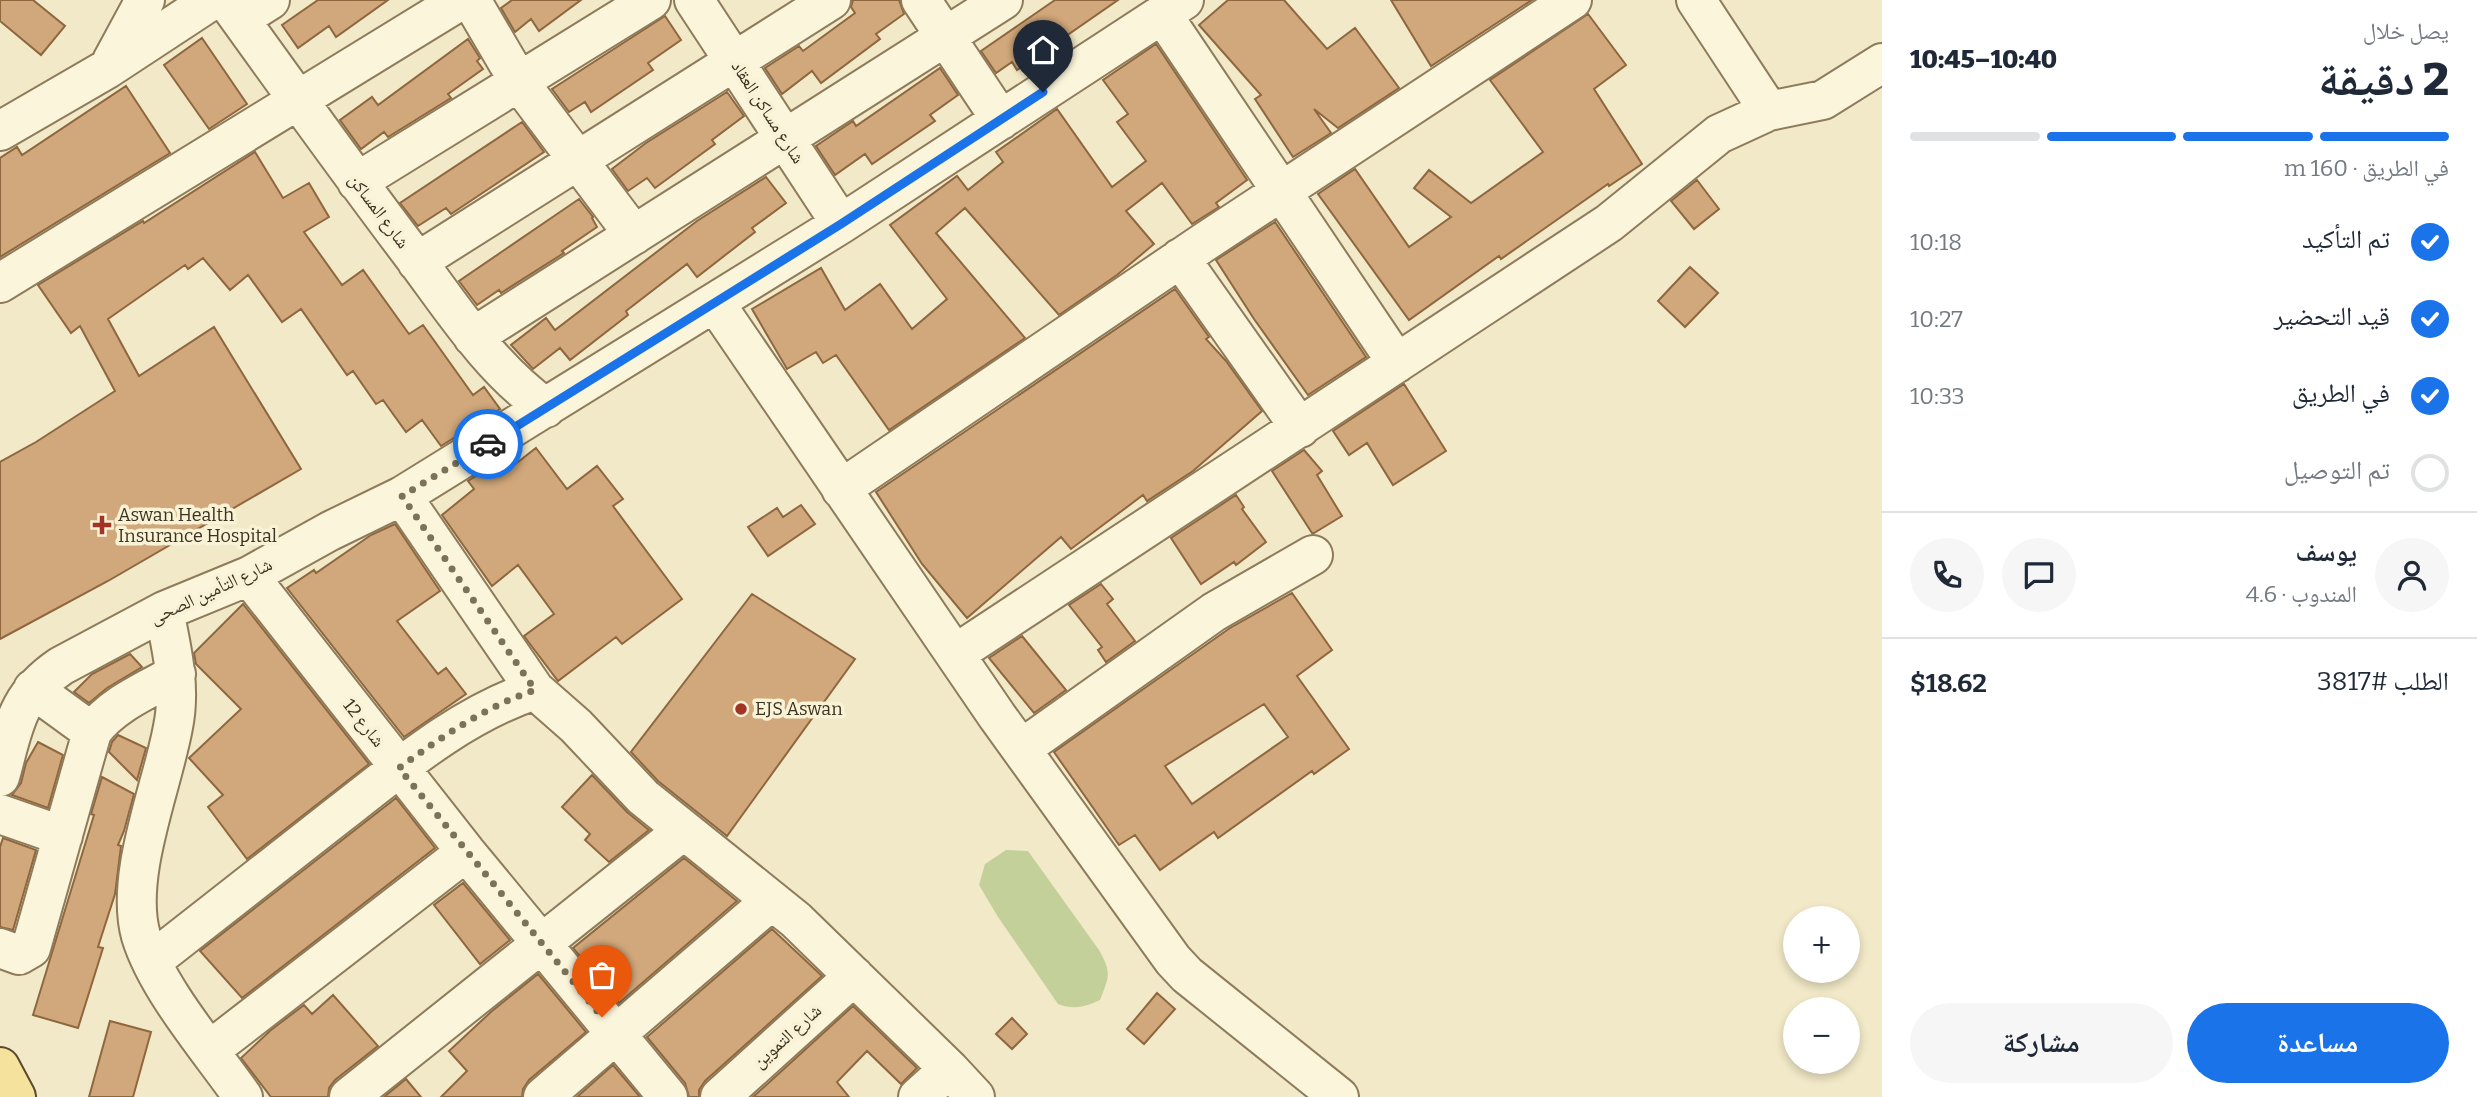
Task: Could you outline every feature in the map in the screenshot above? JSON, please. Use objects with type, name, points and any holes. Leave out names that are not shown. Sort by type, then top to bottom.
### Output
[{"type":"main road","points":[[0,1067],[16,1097]]},
{"type":"street","points":[[107,69],[145,0]]},
{"type":"street","points":[[0,283],[461,0]]},
{"type":"street","points":[[471,0],[519,82],[634,235]]},
{"type":"street","points":[[357,182],[651,0]]},
{"type":"street","name":"شارع مساكن العقاد","points":[[694,0],[841,224]]},
{"type":"street","points":[[417,262],[831,0]]},
{"type":"street","points":[[922,0],[1000,120]]},
{"type":"street","points":[[473,337],[1003,0]]},
{"type":"street","points":[[841,489],[1180,258],[1572,0]]},
{"type":"street","points":[[1696,0],[1769,111]]},
{"type":"street","points":[[0,131],[107,69],[237,5]]},
{"type":"street","name":"شارع المساكن","points":[[237,5],[298,100],[473,337],[506,376],[546,408]]},
{"type":"street","points":[[1158,9],[1283,190],[1397,363]]},
{"type":"street","name":"شارع التأمين الصحى","points":[[0,777],[16,718],[33,689],[61,666],[164,611],[249,576],[330,531],[402,496],[841,224],[1000,120],[1158,9]]},
{"type":"street","points":[[955,654],[1609,223],[1719,134],[1769,111],[1823,100],[1882,63]]},
{"type":"street","points":[[1180,258],[1300,428]]},
{"type":"street","points":[[715,303],[1021,749],[1187,975],[1339,1097]]},
{"type":"street","points":[[402,496],[535,690],[576,726],[643,797],[771,901],[854,976],[975,1097]]},
{"type":"street","points":[[1021,749],[1214,612],[1313,555]]},
{"type":"street","name":"شارع 12","points":[[249,576],[466,852],[668,1097]]},
{"type":"street","points":[[164,611],[176,674],[174,725],[141,857],[136,906],[141,935],[164,986],[243,1097]]},
{"type":"street","points":[[0,948],[19,955],[31,948],[92,732],[111,712],[176,674]]},
{"type":"street","points":[[33,689],[92,732]]},
{"type":"street","points":[[152,961],[399,768],[459,725],[506,700],[535,690]]},
{"type":"street","points":[[0,814],[63,836]]},
{"type":"street","points":[[349,1097],[684,830]]},
{"type":"street","points":[[210,1051],[466,852]]},
{"type":"street","points":[[543,1097],[771,901]]},
{"type":"street","name":"شارع التموين","points":[[720,1097],[854,976]]},
{"type":"street","points":[[918,1097],[948,1069]]},
{"type":"green space","points":[[1006,850],[1028,851],[1099,950],[1108,975],[1100,1000],[1079,1007],[1058,1004],[998,917],[979,885],[985,864]]},
{"type":"building","points":[[0,0],[33,0],[65,26],[41,55],[0,21]]},
{"type":"building","points":[[318,0],[388,0],[336,37],[329,26],[298,48],[282,25]]},
{"type":"building","points":[[512,0],[581,0],[539,31],[531,19],[515,32],[501,8]]},
{"type":"building","points":[[853,0],[899,0],[904,14],[876,34],[880,39],[821,83],[812,71],[782,94],[765,68],[799,46],[803,51],[855,13],[851,7]]},
{"type":"building","points":[[1055,0],[1118,0],[1017,70],[1012,62],[996,73],[981,51]]},
{"type":"building","points":[[1228,0],[1284,0],[1327,49],[1355,28],[1399,88],[1338,128],[1314,109],[1331,133],[1293,157],[1255,99],[1261,95],[1199,25]]},
{"type":"building","points":[[1391,0],[1532,0],[1431,66]]},
{"type":"building","points":[[1588,14],[1626,65],[1594,89],[1642,164],[1609,186],[1608,184],[1501,259],[1499,256],[1409,320],[1318,194],[1355,169],[1409,247],[1451,217],[1414,188],[1429,170],[1471,203],[1543,152],[1490,80]]},
{"type":"building","points":[[665,16],[681,40],[648,63],[653,70],[591,112],[585,102],[569,112],[552,89]]},
{"type":"building","points":[[202,38],[247,104],[209,129],[164,65]]},
{"type":"building","points":[[468,39],[480,58],[477,61],[483,69],[448,94],[451,98],[388,137],[384,132],[361,149],[340,120],[372,97],[378,105]]},
{"type":"building","points":[[1156,44],[1247,180],[1216,203],[1219,207],[1192,224],[1162,183],[1126,211],[1154,244],[1117,275],[1059,315],[965,208],[936,233],[1025,338],[889,430],[836,355],[823,363],[816,352],[787,369],[752,309],[821,268],[845,310],[880,284],[912,329],[947,299],[890,225],[957,176],[968,190],[1003,162],[996,152],[1057,109],[1112,187],[1146,161],[1117,122],[1128,114],[1103,80]]},
{"type":"building","points":[[940,68],[958,95],[930,115],[935,121],[872,164],[865,154],[835,175],[816,146],[853,121],[856,126]]},
{"type":"building","points":[[126,86],[170,153],[0,257],[0,158],[17,147],[22,155]]},
{"type":"building","points":[[727,92],[744,116],[712,140],[715,144],[655,188],[647,178],[628,191],[612,169],[646,143]]},
{"type":"building","points":[[522,122],[544,152],[451,214],[446,208],[418,226],[400,203]]},
{"type":"building","points":[[255,152],[283,198],[309,183],[329,217],[304,232],[342,285],[363,270],[409,334],[423,325],[473,395],[484,387],[500,409],[441,446],[422,420],[406,432],[383,400],[376,404],[353,371],[347,375],[301,309],[282,322],[248,275],[230,290],[203,258],[188,269],[185,265],[108,319],[139,376],[214,327],[301,469],[108,581],[0,639],[0,462],[115,391],[80,326],[71,333],[38,285],[143,221],[144,223]]},
{"type":"building","points":[[766,177],[786,203],[752,228],[755,232],[697,277],[687,264],[626,311],[628,315],[570,360],[560,348],[533,369],[511,345],[546,318],[555,330],[697,221]]},
{"type":"building","points":[[1697,180],[1719,209],[1694,229],[1671,201]]},
{"type":"building","points":[[579,199],[597,227],[562,251],[564,253],[477,305],[459,281]]},
{"type":"building","points":[[1275,222],[1366,357],[1308,395],[1216,260]]},
{"type":"building","points":[[1690,267],[1718,293],[1685,327],[1658,301]]},
{"type":"building","points":[[1175,289],[1209,337],[1206,339],[1226,361],[1262,411],[1193,471],[1147,501],[1143,495],[1071,549],[1061,537],[967,618],[922,564],[876,492]]},
{"type":"building","points":[[1404,384],[1446,451],[1393,485],[1367,443],[1349,455],[1333,431]]},
{"type":"building","points":[[536,448],[567,489],[597,466],[623,499],[613,506],[682,599],[622,644],[616,637],[558,681],[524,636],[554,614],[518,565],[492,586],[442,515],[474,489],[468,481],[492,466],[500,476]]},
{"type":"building","points":[[1304,450],[1322,471],[1317,475],[1342,516],[1314,533],[1272,471]]},
{"type":"building","points":[[1236,495],[1244,507],[1242,509],[1266,542],[1236,565],[1234,562],[1201,584],[1171,538]]},
{"type":"building","points":[[801,505],[815,524],[768,556],[748,527],[777,508],[783,517]]},
{"type":"building","points":[[395,524],[440,591],[397,621],[438,674],[446,668],[466,694],[404,737],[287,588],[314,570],[316,573],[371,535]]},
{"type":"building","points":[[1101,584],[1113,599],[1107,604],[1135,641],[1106,662],[1098,650],[1102,647],[1069,605]]},
{"type":"building","points":[[1292,593],[1332,650],[1297,676],[1349,749],[1314,774],[1312,771],[1218,838],[1214,832],[1160,870],[1135,835],[1119,845],[1054,752],[1230,628]],"holes":[[[1264,704],[1288,737],[1192,804],[1165,766]]]},
{"type":"building","name":"EJS Aswan","points":[[752,594],[855,659],[727,836],[658,781],[631,752]]},
{"type":"building","points":[[243,604],[369,764],[247,859],[208,807],[223,795],[189,758],[241,709],[196,664],[194,653]]},
{"type":"building","points":[[1022,636],[1066,690],[1034,713],[989,658]]},
{"type":"building","points":[[130,654],[142,667],[107,688],[89,703],[74,692],[92,674]]},
{"type":"building","points":[[118,735],[146,748],[137,780],[109,752]]},
{"type":"building","points":[[38,742],[63,755],[48,808],[12,795],[21,783],[26,763]]},
{"type":"building","points":[[592,775],[627,812],[649,830],[609,862],[585,840],[590,834],[562,807]]},
{"type":"building","points":[[102,777],[134,794],[118,845],[121,846],[115,894],[98,947],[103,948],[78,1028],[33,1015],[94,815],[91,814]]},
{"type":"building","points":[[396,798],[435,848],[242,998],[200,951]]},
{"type":"building","points":[[3,838],[36,850],[13,930],[0,927],[0,847]]},
{"type":"building","points":[[684,858],[737,901],[619,1003],[573,948]]},
{"type":"building","points":[[463,883],[510,940],[480,964],[434,905]]},
{"type":"building","points":[[772,929],[822,976],[705,1081],[699,1090],[699,1097],[689,1097],[685,1083],[647,1037]]},
{"type":"building","points":[[538,974],[586,1032],[529,1080],[523,1089],[522,1097],[441,1097],[467,1071],[449,1051],[492,1011]]},
{"type":"building","points":[[1157,993],[1175,1009],[1144,1044],[1127,1029]]},
{"type":"building","points":[[333,995],[378,1046],[335,1080],[329,1088],[328,1097],[271,1097],[241,1058],[271,1030],[304,1005],[312,1014]]},
{"type":"building","points":[[853,1006],[917,1068],[901,1084],[867,1051],[837,1082],[849,1097],[753,1097]]},
{"type":"building","points":[[1012,1018],[1027,1034],[1012,1049],[996,1034]]},
{"type":"building","points":[[110,1021],[151,1032],[133,1097],[89,1097]]},
{"type":"building","points":[[613,1065],[640,1097],[577,1097]]},
{"type":"building","points":[[406,1079],[421,1097],[384,1097]]},
{"type":"way so far","points":[[488,444],[402,496],[535,690],[506,700],[459,725],[399,768],[602,1017]]},
{"type":"place","name":"Aswan Health Insurance Hospital","points":[[102,525]]},
{"type":"place","name":"EJS Aswan","points":[[741,709]]},
{"type":"route","points":[[488,444],[841,224],[1043,92]]}]
